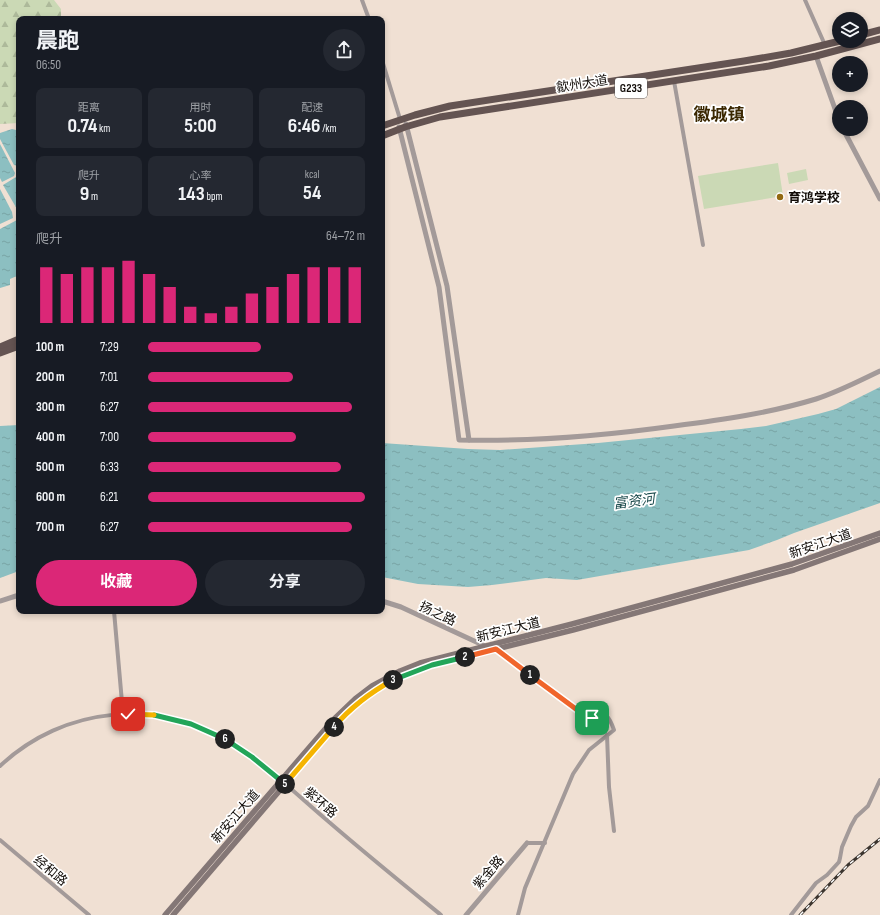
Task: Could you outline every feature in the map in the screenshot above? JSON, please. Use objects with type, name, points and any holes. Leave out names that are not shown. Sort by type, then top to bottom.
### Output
[{"type":"highway","points":[[868,33],[880,30]]},
{"type":"highway","name":"歙州大道","points":[[385,135],[407,126],[452,115],[769,66],[816,56],[880,39]]},
{"type":"highway","name":"歙州大道","points":[[385,125],[450,106],[744,62],[832,43]]},
{"type":"highway","points":[[0,347],[16,340]]},
{"type":"highway","points":[[0,353],[16,347]]},
{"type":"main road","name":"新安江大道","points":[[173,915],[339,713],[372,686],[400,671],[420,663],[579,622],[792,564],[880,533]]},
{"type":"main road","name":"新安江大道","points":[[165,915],[282,783],[344,717],[358,703],[393,681],[422,669],[794,570],[880,539]]},
{"type":"street","points":[[362,0],[368,16]]},
{"type":"street","points":[[806,0],[825,45]]},
{"type":"street","points":[[816,56],[832,101]]},
{"type":"street","points":[[385,69],[401,119],[407,126],[447,286],[469,440]]},
{"type":"street","points":[[674,81],[703,245]]},
{"type":"street","points":[[401,119],[399,129],[439,287],[459,440],[535,440],[581,437],[716,420],[815,399],[843,389],[880,371]]},
{"type":"street","points":[[847,136],[880,200]]},
{"type":"street","points":[[0,601],[16,596]]},
{"type":"street","name":"扬之路","points":[[385,602],[401,607],[485,646]]},
{"type":"street","points":[[114,614],[123,714]]},
{"type":"street","points":[[496,649],[584,715],[592,718],[603,714],[608,716],[614,730],[589,750],[577,767],[525,888],[518,915]]},
{"type":"street","name":"紫环路","points":[[0,766],[26,745],[56,728],[86,719],[105,715],[140,714],[163,716],[182,721],[222,737],[242,750],[370,858],[441,915]]},
{"type":"street","points":[[607,735],[609,787],[614,831]]},
{"type":"street","points":[[791,915],[816,882],[836,865],[840,858],[842,847],[851,826],[856,817],[868,806],[880,780]]},
{"type":"street","name":"经和路","points":[[0,840],[89,915]]},
{"type":"street","points":[[527,843],[545,843]]},
{"type":"street","name":"紫金路","points":[[466,915],[527,843]]},
{"type":"green space","points":[[0,0],[54,0],[61,9],[61,16],[16,16],[16,123],[0,124]]},
{"type":"green space","points":[[778,163],[783,196],[704,209],[698,176]]},
{"type":"green space","points":[[806,169],[808,180],[789,184],[787,173]]},
{"type":"water","points":[[12,129],[16,130],[16,165],[14,165],[0,139],[0,133]]},
{"type":"water","points":[[0,144],[15,173],[14,176],[2,182],[0,178]]},
{"type":"water","points":[[16,177],[16,207],[3,185]]},
{"type":"water","points":[[0,189],[12,212],[13,218],[0,224]]},
{"type":"water","points":[[16,221],[16,276],[10,279],[10,285],[0,288],[0,229]]},
{"type":"water","name":"富资河","points":[[880,387],[880,503],[749,550],[577,580],[546,578],[468,587],[418,584],[385,578],[385,443],[500,450],[598,443],[766,426],[836,409]]},
{"type":"water","points":[[16,425],[16,572],[0,578],[0,426]]},
{"type":"railway","points":[[800,915],[848,865],[880,839]]},
{"type":"place","name":"育鸿学校","points":[[780,197]]},
{"type":"district","name":"徽城镇","points":[[719,114]]},
{"type":"route","points":[[128,714],[163,716],[191,724],[211,732],[222,737],[252,757],[284,784],[344,717],[358,703],[375,691],[412,672],[432,665],[496,649],[584,715],[592,718]]}]
